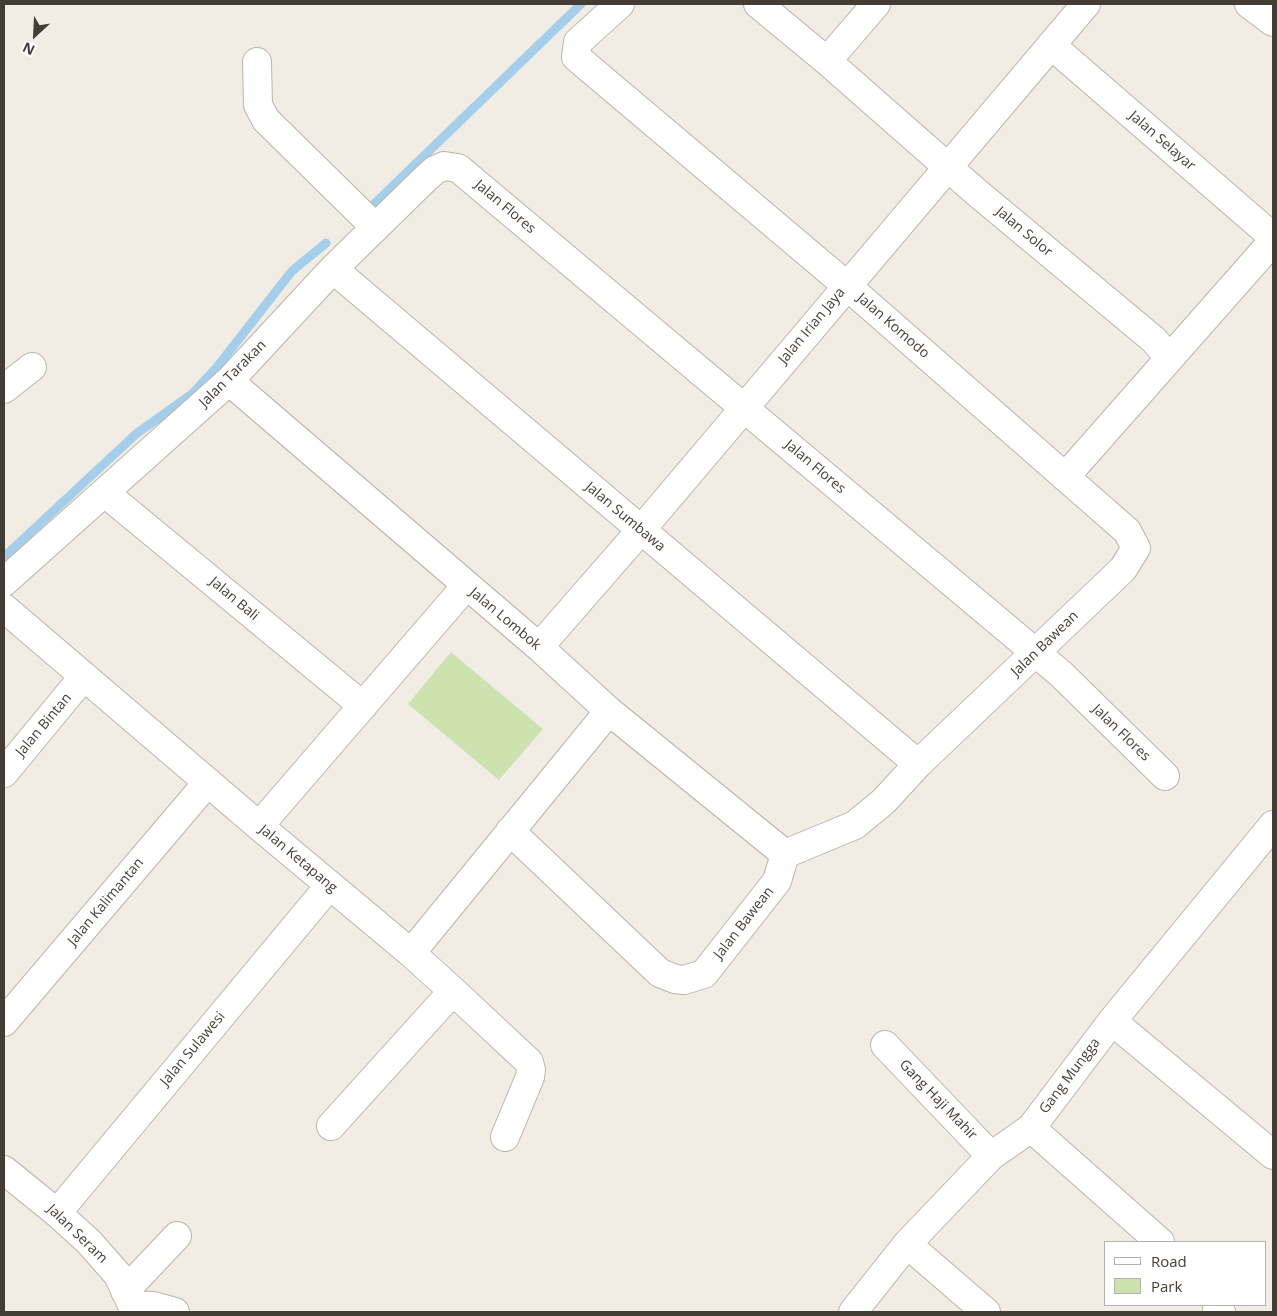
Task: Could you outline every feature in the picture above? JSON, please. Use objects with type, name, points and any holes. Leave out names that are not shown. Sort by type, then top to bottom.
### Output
[{"type":"street","name":"Jalan Komodo","points":[[620,4],[578,42],[576,58],[846,285],[1128,531],[1136,548],[1123,569]]},
{"type":"street","name":"Jalan Solor","points":[[758,4],[827,61],[983,197],[1154,340],[1169,358]]},
{"type":"street","points":[[827,61],[876,4]]},
{"type":"street","name":"Jalan Irian Jaya","points":[[539,647],[641,530],[846,285],[1086,4]]},
{"type":"street","points":[[1249,4],[1273,22]]},
{"type":"street","name":"Jalan Selayar","points":[[1051,45],[1273,237]]},
{"type":"street","points":[[257,62],[258,105],[266,120],[375,227]]},
{"type":"street","name":"Jalan Tarakan","points":[[4,582],[229,381],[333,269],[435,170],[444,166],[458,168]]},
{"type":"street","name":"Jalan Flores","points":[[458,168],[1061,674],[1165,776]]},
{"type":"street","points":[[1065,477],[1273,242]]},
{"type":"street","name":"Jalan Sumbawa","points":[[333,269],[918,764]]},
{"type":"street","points":[[4,389],[32,367]]},
{"type":"street","name":"Jalan Lombok","points":[[229,381],[539,647],[609,711],[785,854]]},
{"type":"street","name":"Jalan Bali","points":[[104,492],[363,706]]},
{"type":"street","name":"Jalan Bawean","points":[[510,831],[660,973],[674,979],[684,980],[704,974],[777,881],[785,854],[855,825],[884,801],[918,764],[1123,569]]},
{"type":"street","points":[[259,826],[466,586]]},
{"type":"street","name":"Jalan Ketapang","points":[[4,608],[453,990],[529,1062],[530,1077],[505,1137]]},
{"type":"street","name":"Jalan Bintan","points":[[6,766],[84,676]]},
{"type":"street","points":[[410,953],[609,711]]},
{"type":"street","name":"Jalan Kalimantan","points":[[4,1022],[208,782]]},
{"type":"street","name":"Gang Mungga","points":[[853,1312],[907,1244],[991,1156],[1031,1128],[1112,1020],[1273,825]]},
{"type":"street","name":"Jalan Sulawesi","points":[[57,1212],[330,885]]},
{"type":"street","points":[[331,1126],[453,990]]},
{"type":"street","points":[[1112,1020],[1273,1155]]},
{"type":"street","name":"Gang Haji Mahir","points":[[885,1045],[991,1156]]},
{"type":"street","points":[[1031,1128],[1159,1241]]},
{"type":"street","name":"Jalan Seram","points":[[4,1170],[57,1212],[89,1242],[118,1275],[130,1303]]},
{"type":"street","points":[[175,1312],[153,1306],[130,1303],[177,1236]]},
{"type":"street","points":[[907,1244],[986,1312]]},
{"type":"green space","points":[[451,652],[543,729],[499,780],[408,704]]},
{"type":"waterway","points":[[368,210],[581,4]]},
{"type":"waterway","points":[[4,557],[136,434],[192,394],[217,367],[292,271],[326,243]]}]
